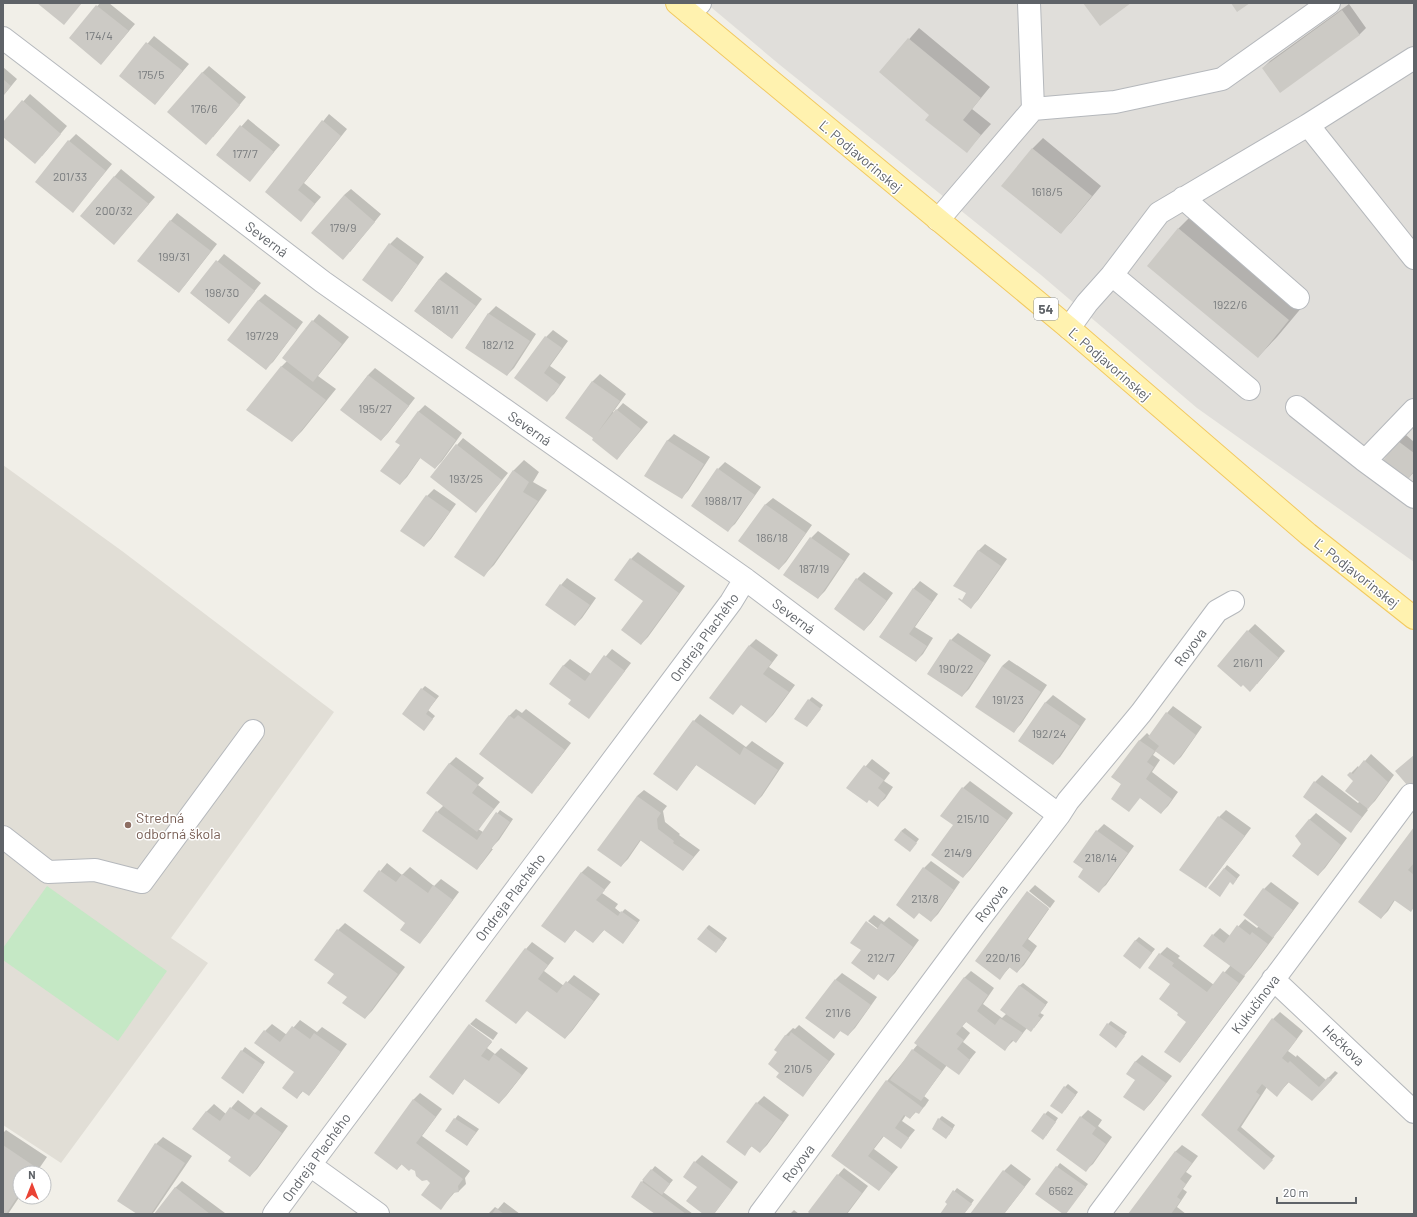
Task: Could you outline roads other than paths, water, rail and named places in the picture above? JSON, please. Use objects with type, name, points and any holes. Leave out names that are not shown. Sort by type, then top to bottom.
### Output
[{"type":"main road","name":"Ľ. Podjavorinskej","points":[[688,6],[938,220],[1069,328],[1308,534],[1414,618]]},
{"type":"street","points":[[938,220],[1033,109],[1028,3]]},
{"type":"street","points":[[1033,109],[1115,102],[1222,80],[1329,3]]},
{"type":"street","name":"Severná","points":[[3,38],[323,282],[745,579],[1059,816]]},
{"type":"street","points":[[1069,328],[1087,302],[1112,275],[1160,213],[1308,125],[1414,58]]},
{"type":"street","points":[[1308,125],[1414,258]]},
{"type":"street","points":[[1184,198],[1298,298]]},
{"type":"street","points":[[1112,275],[1249,389]]},
{"type":"street","points":[[1297,407],[1365,461],[1414,497]]},
{"type":"street","points":[[1365,461],[1414,410]]},
{"type":"street","name":"Ondreja Plachého","points":[[274,1214],[726,608],[745,579]]},
{"type":"street","name":"Royova","points":[[760,1214],[976,923],[1059,816],[1068,801],[1141,713],[1217,611],[1233,602]]},
{"type":"street","points":[[3,838],[48,872],[95,870],[142,882],[253,731]]},
{"type":"street","name":"Kukučínova","points":[[1099,1214],[1411,795]]},
{"type":"street","name":"Hečkova","points":[[1274,979],[1414,1112]]},
{"type":"street","points":[[310,1165],[378,1214]]},
{"type":"place","name":"Stredná odborná škola","points":[[128,825]]}]
